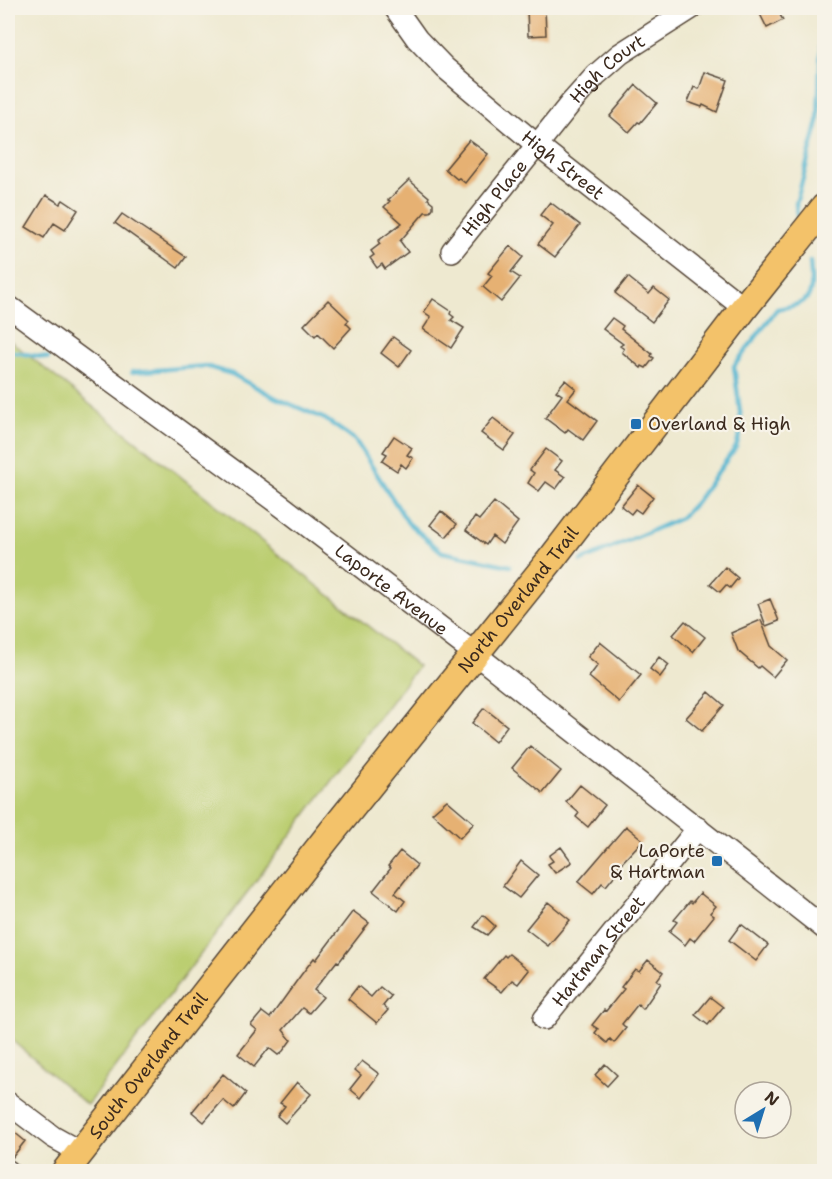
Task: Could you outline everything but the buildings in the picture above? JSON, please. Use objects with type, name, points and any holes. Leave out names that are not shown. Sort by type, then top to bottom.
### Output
[{"type":"main road","name":"North Overland Trail","points":[[209,987],[554,557],[744,308],[825,208]]},
{"type":"main road","name":"South Overland Trail","points":[[73,1162],[209,987]]},
{"type":"street","name":"High Street","points":[[395,8],[417,39],[445,68],[537,145],[744,308]]},
{"type":"street","name":"High Court","points":[[537,145],[596,75],[636,43],[692,8]]},
{"type":"street","name":"High Place","points":[[452,251],[537,145]]},
{"type":"street","name":"Laporte Avenue","points":[[8,306],[283,507],[698,828],[822,920]]},
{"type":"street","name":"Hartman Street","points":[[544,1019],[698,828]]},
{"type":"street","points":[[8,1103],[53,1137],[73,1162]]},
{"type":"green space","points":[[8,339],[418,666],[87,1105],[14,1042],[8,1030]]},
{"type":"waterway","points":[[797,215],[796,204],[818,122],[822,8]]},
{"type":"waterway","points":[[581,561],[681,518],[696,502],[736,447],[742,427],[734,366],[777,309],[798,304],[808,296],[811,290],[810,261]]},
{"type":"waterway","points":[[8,351],[48,358]]},
{"type":"waterway","points":[[132,372],[205,366],[232,374],[276,398],[325,419],[355,440],[408,523],[442,552],[510,566]]},
{"type":"place","name":"Overland & High","points":[[636,424]]},
{"type":"place","name":"LaPorte & Hartman","points":[[717,861]]}]
